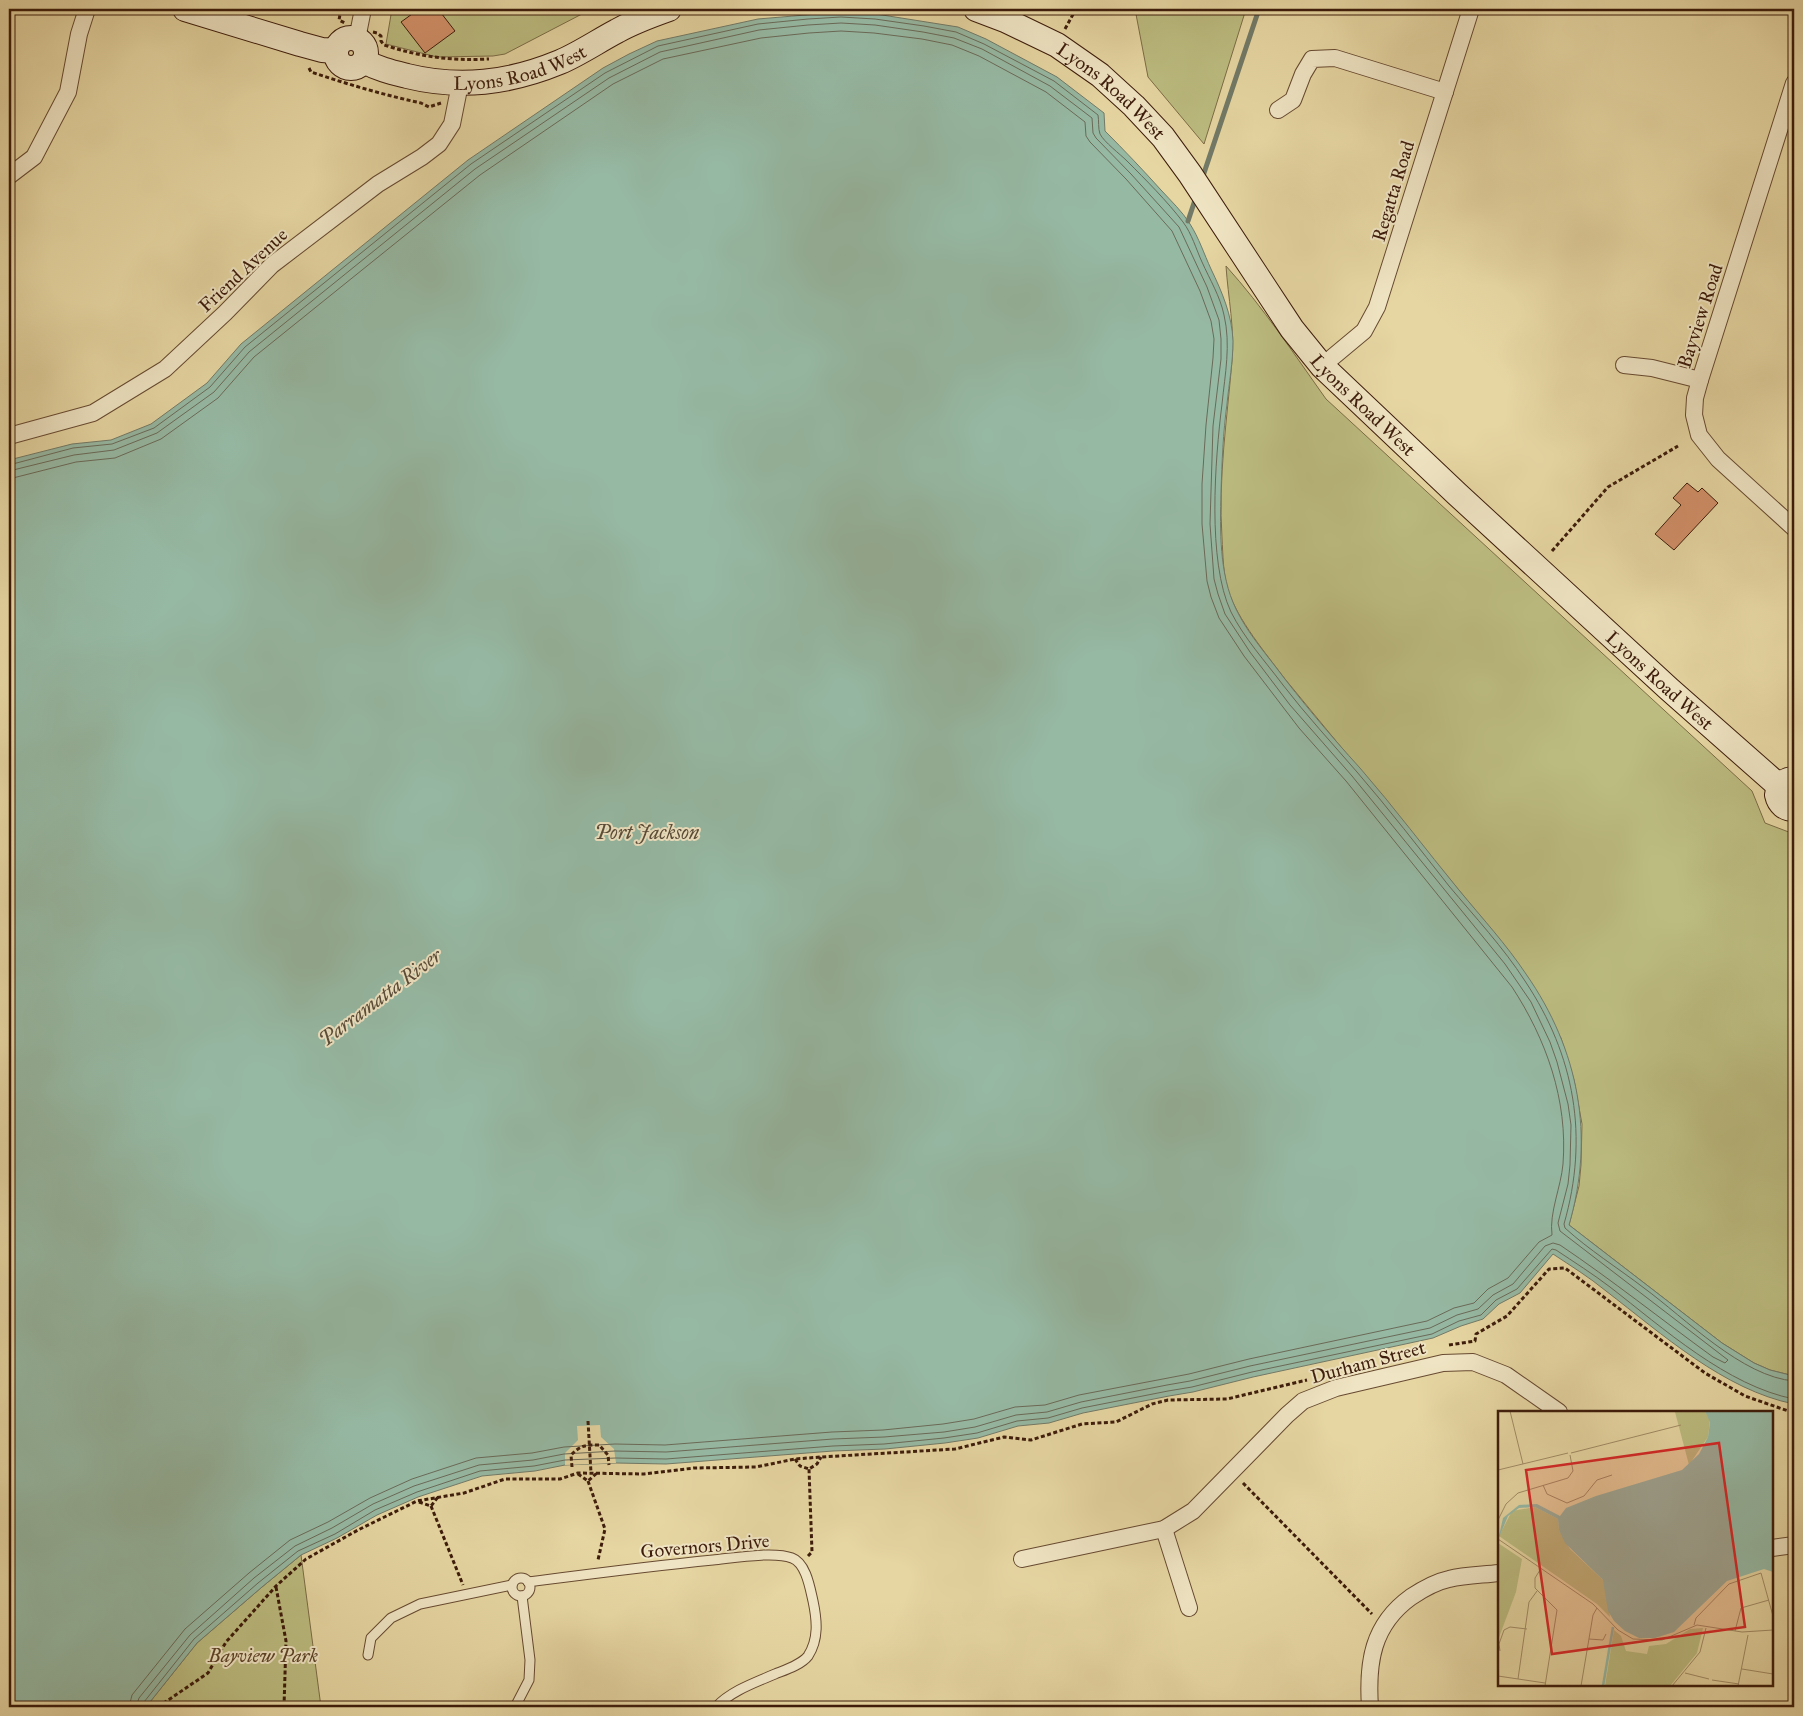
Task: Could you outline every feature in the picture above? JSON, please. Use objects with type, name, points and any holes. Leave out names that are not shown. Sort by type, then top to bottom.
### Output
[{"type":"main road","points":[[186,9],[322,50],[336,51],[340,42],[353,38],[366,44]]},
{"type":"main road","name":"Lyons Road West","points":[[366,44],[376,67],[436,82],[460,84],[518,77],[561,62],[619,30],[669,9]]},
{"type":"main road","name":"Lyons Road West","points":[[976,9],[1005,20],[1057,45],[1100,75],[1134,106],[1163,137],[1190,174],[1292,328],[1322,366],[1436,475],[1662,683],[1787,783]]},
{"type":"main road","points":[[1787,783],[1777,796],[1778,800],[1785,808],[1794,809]]},
{"type":"street","points":[[9,176],[34,157],[68,92],[79,34],[87,9]]},
{"type":"street","points":[[363,9],[366,44]]},
{"type":"street","name":"Regatta Road","points":[[1322,366],[1364,331],[1377,307],[1471,9]]},
{"type":"street","points":[[1278,110],[1293,100],[1303,74],[1312,58],[1335,58],[1445,92]]},
{"type":"street","name":"Bayview Road","points":[[1794,83],[1700,380],[1695,398],[1694,415],[1699,435],[1718,459],[1794,528]]},
{"type":"street","name":"Friend Avenue","points":[[9,436],[93,412],[165,369],[225,313],[272,265],[378,184],[422,157],[439,144],[452,124],[460,84]]},
{"type":"street","points":[[1624,365],[1652,368],[1700,380]]},
{"type":"street","name":"Durham Street","points":[[1022,1559],[1164,1529],[1193,1511],[1303,1401],[1336,1388],[1443,1363],[1473,1362],[1506,1375],[1558,1411]]},
{"type":"street","points":[[1164,1529],[1189,1608]]},
{"type":"street","points":[[1773,1548],[1794,1545]]},
{"type":"street","points":[[1370,1707],[1369,1672],[1375,1645],[1383,1625],[1403,1603],[1424,1588],[1449,1579],[1498,1573]]},
{"type":"lane","name":"Governors Drive","points":[[528,1582],[614,1570],[738,1557],[778,1555],[793,1558],[800,1563]]},
{"type":"lane","points":[[716,1707],[722,1701],[749,1685],[791,1667],[806,1658],[814,1645],[816,1631],[813,1600],[800,1563]]},
{"type":"lane","points":[[368,1654],[371,1638],[391,1618],[420,1604],[512,1585],[518,1579],[524,1579],[528,1582],[529,1591],[522,1596]]},
{"type":"lane","points":[[512,1585],[514,1593],[522,1596]]},
{"type":"lane","points":[[515,1707],[529,1680],[530,1660],[522,1596]]},
{"type":"path","points":[[338,20],[341,9]]},
{"type":"path","points":[[366,44],[381,36],[381,41],[384,45],[416,54],[453,60],[490,59]]},
{"type":"path","points":[[311,72],[367,90],[421,103]]},
{"type":"path","points":[[1552,551],[1608,487],[1678,446]]},
{"type":"path","points":[[1449,1345],[1475,1341],[1476,1334],[1507,1316],[1550,1269],[1565,1268],[1705,1373],[1745,1396],[1794,1413]]},
{"type":"path","points":[[158,1707],[208,1673],[226,1642],[276,1586],[306,1559],[358,1530],[417,1501],[464,1494],[505,1479],[560,1479],[578,1473],[644,1474],[694,1468],[756,1467],[795,1459],[955,1449],[1004,1437],[1031,1440],[1082,1424],[1116,1422],[1152,1404],[1168,1400],[1227,1399],[1314,1379]]},
{"type":"path","points":[[588,1421],[591,1473]]},
{"type":"path","points":[[572,1467],[572,1455],[580,1446],[590,1445],[599,1445],[608,1455],[608,1465]]},
{"type":"path","points":[[795,1459],[800,1466],[809,1469],[818,1464],[821,1457]]},
{"type":"path","points":[[800,1563],[812,1552],[809,1469]]},
{"type":"path","points":[[1232,1471],[1383,1625]]},
{"type":"path","points":[[578,1473],[588,1481],[605,1529],[597,1573]]},
{"type":"path","points":[[588,1481],[597,1473]]},
{"type":"path","points":[[431,1506],[439,1497]]},
{"type":"path","points":[[417,1501],[431,1506],[467,1594]]},
{"type":"path","points":[[276,1586],[286,1641],[284,1707]]},
{"type":"green space","points":[[392,9],[595,9],[505,54],[437,57],[386,44]]},
{"type":"green space","points":[[1135,9],[1246,9],[1204,144],[1148,77]]},
{"type":"green space","points":[[1226,266],[1265,314],[1326,399],[1752,791],[1765,823],[1794,834],[1794,1376],[1770,1370],[1754,1363],[1722,1343],[1569,1225],[1579,1186],[1582,1124],[1574,1080],[1561,1038],[1499,939],[1285,679],[1238,613],[1225,578],[1221,516],[1224,449],[1233,349]]},
{"type":"green space","name":"Bayview Park","points":[[301,1555],[321,1707],[146,1707],[197,1643]]},
{"type":"water","name":"Port Jackson","points":[[841,12],[876,14],[958,27],[986,39],[1057,77],[1104,113],[1105,131],[1187,219],[1199,240],[1223,295],[1232,331],[1232,357],[1223,448],[1221,521],[1222,552],[1226,581],[1236,609],[1254,639],[1295,692],[1494,931],[1526,974],[1544,1003],[1559,1033],[1570,1063],[1581,1127],[1581,1159],[1577,1192],[1569,1225],[1722,1343],[1754,1363],[1770,1370],[1794,1376],[1794,1404],[1768,1397],[1719,1373],[1672,1342],[1593,1281],[1553,1254],[1520,1293],[1499,1304],[1483,1319],[1433,1338],[1193,1392],[1083,1413],[1049,1423],[1018,1426],[978,1438],[885,1449],[833,1451],[666,1464],[565,1465],[535,1471],[482,1476],[418,1497],[377,1515],[337,1538],[301,1555],[197,1643],[146,1707],[9,1707],[9,460],[72,444],[111,440],[151,424],[207,383],[241,344],[468,160],[603,68],[629,54],[657,41],[758,19]]},
{"type":"pier","points":[[600,1425],[601,1437],[614,1449],[616,1463],[565,1465],[565,1453],[578,1440],[577,1426]]},
{"type":"building","points":[[419,9],[438,9],[455,31],[425,53],[401,22]]},
{"type":"building","points":[[1687,483],[1698,492],[1702,488],[1718,503],[1674,550],[1655,534],[1681,505],[1673,498]]},
{"type":"waterway","points":[[1202,179],[1259,9]]},
{"type":"waterway","points":[[1188,221],[1196,197]]},
{"type":"water label","name":"Parramatta River","points":[[380,997]]}]
